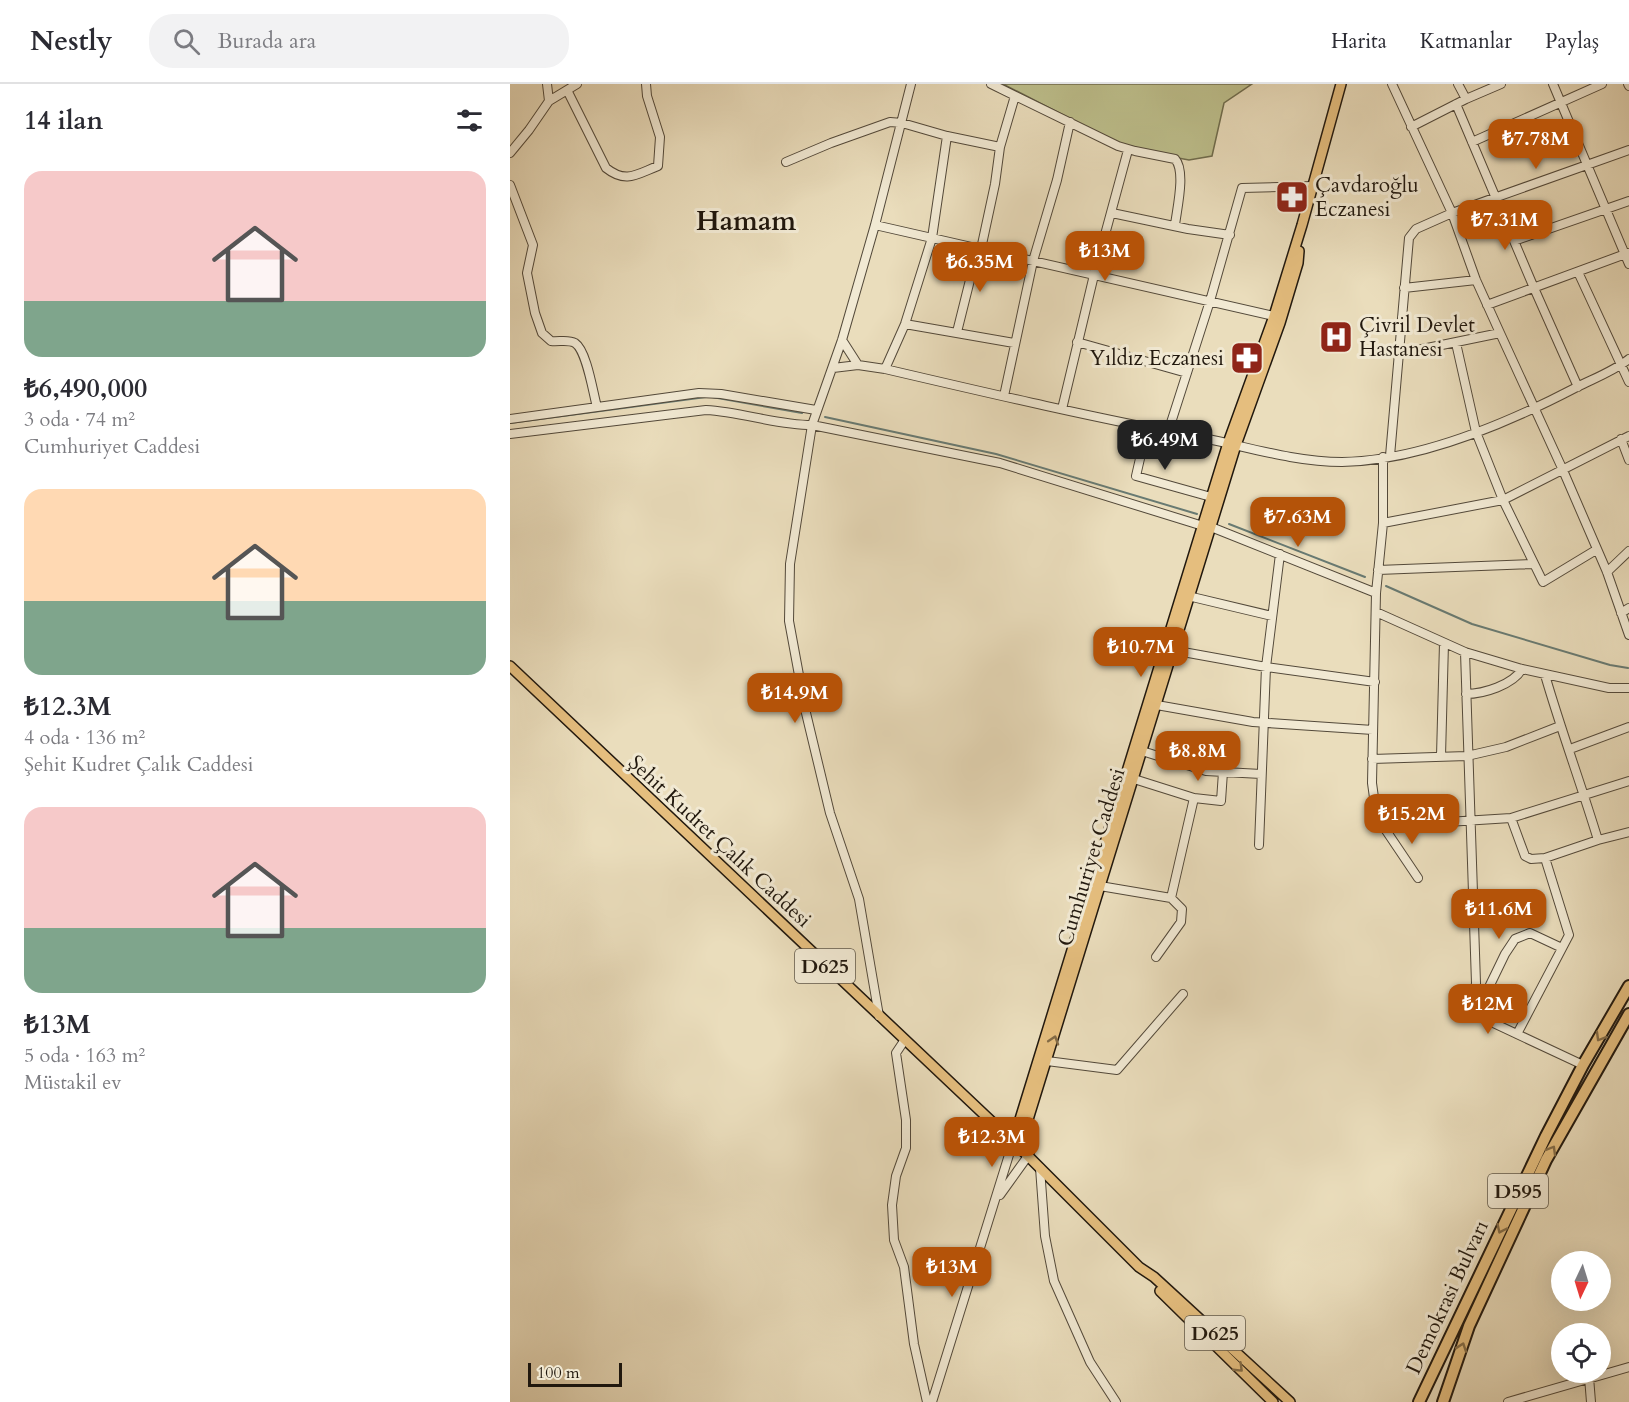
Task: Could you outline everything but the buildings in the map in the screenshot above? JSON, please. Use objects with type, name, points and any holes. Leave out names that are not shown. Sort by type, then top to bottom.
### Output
[{"type":"highway","name":"Demokrasi Bulvarı","points":[[1419,1402],[1515,1197],[1583,1065],[1629,986]]},
{"type":"highway","name":"Demokrasi Bulvarı","points":[[1443,1402],[1469,1326],[1546,1160],[1629,1014]]},
{"type":"main road","name":"Cumhuriyet Caddesi","points":[[1013,1142],[1274,316],[1341,84]]},
{"type":"main road","name":"Cumhuriyet Caddesi","points":[[1028,1156],[1031,1144],[1026,1126],[1134,779],[1152,704],[1172,650],[1188,596],[1207,526],[1211,497],[1283,312],[1298,263],[1302,225]]},
{"type":"main road","name":"Şehit Kudret Çalık Caddesi","points":[[510,666],[1028,1156],[1139,1267],[1170,1292],[1290,1402]]},
{"type":"main road","name":"Şehit Kudret Çalık Caddesi","points":[[1139,1267],[1150,1281],[1274,1402]]},
{"type":"street","points":[[546,84],[549,101]]},
{"type":"street","points":[[510,153],[530,130],[549,101],[577,84]]},
{"type":"street","points":[[567,90],[606,168],[615,175],[626,178],[658,166],[660,137],[646,84]]},
{"type":"street","points":[[880,1017],[860,899],[830,813],[806,713],[789,621],[790,564],[812,425],[842,340],[875,225],[911,84]]},
{"type":"street","points":[[991,84],[1128,150],[1174,159],[1179,164],[1181,173],[1174,225]]},
{"type":"street","points":[[1392,84],[1452,213],[1476,280],[1607,572],[1629,635]]},
{"type":"street","points":[[1458,84],[1466,99]]},
{"type":"street","points":[[1411,128],[1466,99],[1501,84]]},
{"type":"street","points":[[1553,84],[1627,254],[1629,264]]},
{"type":"street","points":[[1472,142],[1602,84]]},
{"type":"street","points":[[957,332],[980,249],[995,184],[1000,147],[1015,96]]},
{"type":"street","points":[[1456,104],[1578,387]]},
{"type":"street","points":[[1004,396],[1014,343],[1070,122]]},
{"type":"street","points":[[786,162],[884,123],[902,123],[947,136],[1000,147]]},
{"type":"street","points":[[885,369],[905,324],[932,238],[947,136]]},
{"type":"street","points":[[1062,409],[1094,274],[1128,150]]},
{"type":"street","points":[[1418,878],[1383,826],[1373,794],[1372,759],[1376,593],[1387,457],[1410,234],[1452,213],[1496,196],[1629,150]]},
{"type":"street","points":[[510,185],[533,245],[527,273],[532,301],[542,333],[551,341],[570,341],[579,348],[589,373],[597,407]]},
{"type":"street","points":[[1168,432],[1210,301],[1242,188],[1313,186]]},
{"type":"street","points":[[1514,241],[1629,201]]},
{"type":"street","points":[[1112,213],[1230,235]]},
{"type":"street","points":[[875,225],[1274,316]]},
{"type":"street","points":[[1487,305],[1627,254]]},
{"type":"street","points":[[1578,272],[1629,382]]},
{"type":"street","points":[[1404,288],[1476,280]]},
{"type":"street","points":[[905,324],[1014,343]]},
{"type":"street","points":[[1398,354],[1456,344],[1500,333]]},
{"type":"street","points":[[842,340],[858,365]]},
{"type":"street","points":[[1077,342],[1187,373]]},
{"type":"street","points":[[1456,344],[1476,432],[1503,500],[1543,582],[1596,550]]},
{"type":"street","points":[[833,368],[858,365],[885,369],[1168,432],[1322,461],[1354,461],[1387,457],[1476,432],[1535,409],[1629,359]]},
{"type":"street","points":[[510,419],[706,393],[816,410]]},
{"type":"street","points":[[510,434],[706,410],[735,413],[790,424],[812,425],[1000,463],[1207,526],[1376,593]]},
{"type":"street","points":[[1148,428],[1136,476],[1211,497]]},
{"type":"street","points":[[1383,523],[1503,500],[1562,468],[1629,436]]},
{"type":"street","points":[[1621,440],[1629,460]]},
{"type":"street","points":[[1607,572],[1629,551]]},
{"type":"street","points":[[1259,845],[1266,667],[1280,554]]},
{"type":"street","points":[[1378,570],[1533,564]]},
{"type":"street","points":[[1188,596],[1272,616]]},
{"type":"street","points":[[1621,613],[1629,608]]},
{"type":"street","points":[[1376,612],[1465,652],[1545,675],[1609,688],[1629,688]]},
{"type":"street","points":[[1441,756],[1444,643]]},
{"type":"street","points":[[1172,650],[1266,667],[1375,682]]},
{"type":"street","points":[[1465,652],[1476,983],[1472,1013],[1583,1065]]},
{"type":"street","points":[[1466,693],[1483,691],[1513,679],[1522,669]]},
{"type":"street","points":[[1545,675],[1598,840]]},
{"type":"street","points":[[1152,704],[1264,722],[1373,730]]},
{"type":"street","points":[[1372,759],[1467,756],[1506,747],[1560,726]]},
{"type":"street","points":[[1570,748],[1629,727]]},
{"type":"street","points":[[1142,752],[1206,771],[1261,774]]},
{"type":"street","points":[[1134,779],[1194,798],[1221,801],[1223,772]]},
{"type":"street","points":[[1383,826],[1511,818],[1629,781]]},
{"type":"street","points":[[1171,898],[1194,798]]},
{"type":"street","points":[[1511,818],[1525,856],[1531,860],[1545,858],[1629,832]]},
{"type":"street","points":[[1517,1034],[1569,935],[1545,858]]},
{"type":"street","points":[[1100,886],[1171,898],[1182,909],[1181,922],[1156,957]]},
{"type":"street","points":[[1475,1016],[1505,954],[1515,939],[1530,933],[1562,948]]},
{"type":"street","points":[[1047,1061],[1117,1070],[1183,994]]},
{"type":"street","points":[[904,1041],[896,1053],[906,1120],[906,1148],[896,1176],[892,1205],[894,1240],[904,1267],[914,1344],[927,1402]]},
{"type":"street","points":[[932,1402],[1013,1142]]},
{"type":"street","points":[[995,1201],[1028,1156]]},
{"type":"street","points":[[1040,1168],[1045,1236],[1054,1281],[1090,1362],[1116,1402]]},
{"type":"street","points":[[1611,1372],[1629,1367]]},
{"type":"street","points":[[1508,1402],[1570,1383]]},
{"type":"street","points":[[1589,1383],[1591,1402]]},
{"type":"green space","points":[[1003,84],[1252,84],[1224,103],[1212,156],[1189,160],[1129,149]]},
{"type":"waterway","points":[[510,423],[706,397]]},
{"type":"waterway","points":[[712,397],[802,413]]},
{"type":"waterway","points":[[825,417],[996,454],[1197,514]]},
{"type":"waterway","points":[[1229,524],[1365,577]]},
{"type":"waterway","points":[[1386,586],[1472,624],[1610,665],[1628,668]]},
{"type":"place","name":"Çavdaroğlu Eczanesi","points":[[1292,197]]},
{"type":"place","name":"Çivril Devlet Hastanesi","points":[[1336,337]]},
{"type":"place","name":"Yıldız Eczanesi","points":[[1247,358]]},
{"type":"district","name":"Hamam","points":[[746,221]]}]
